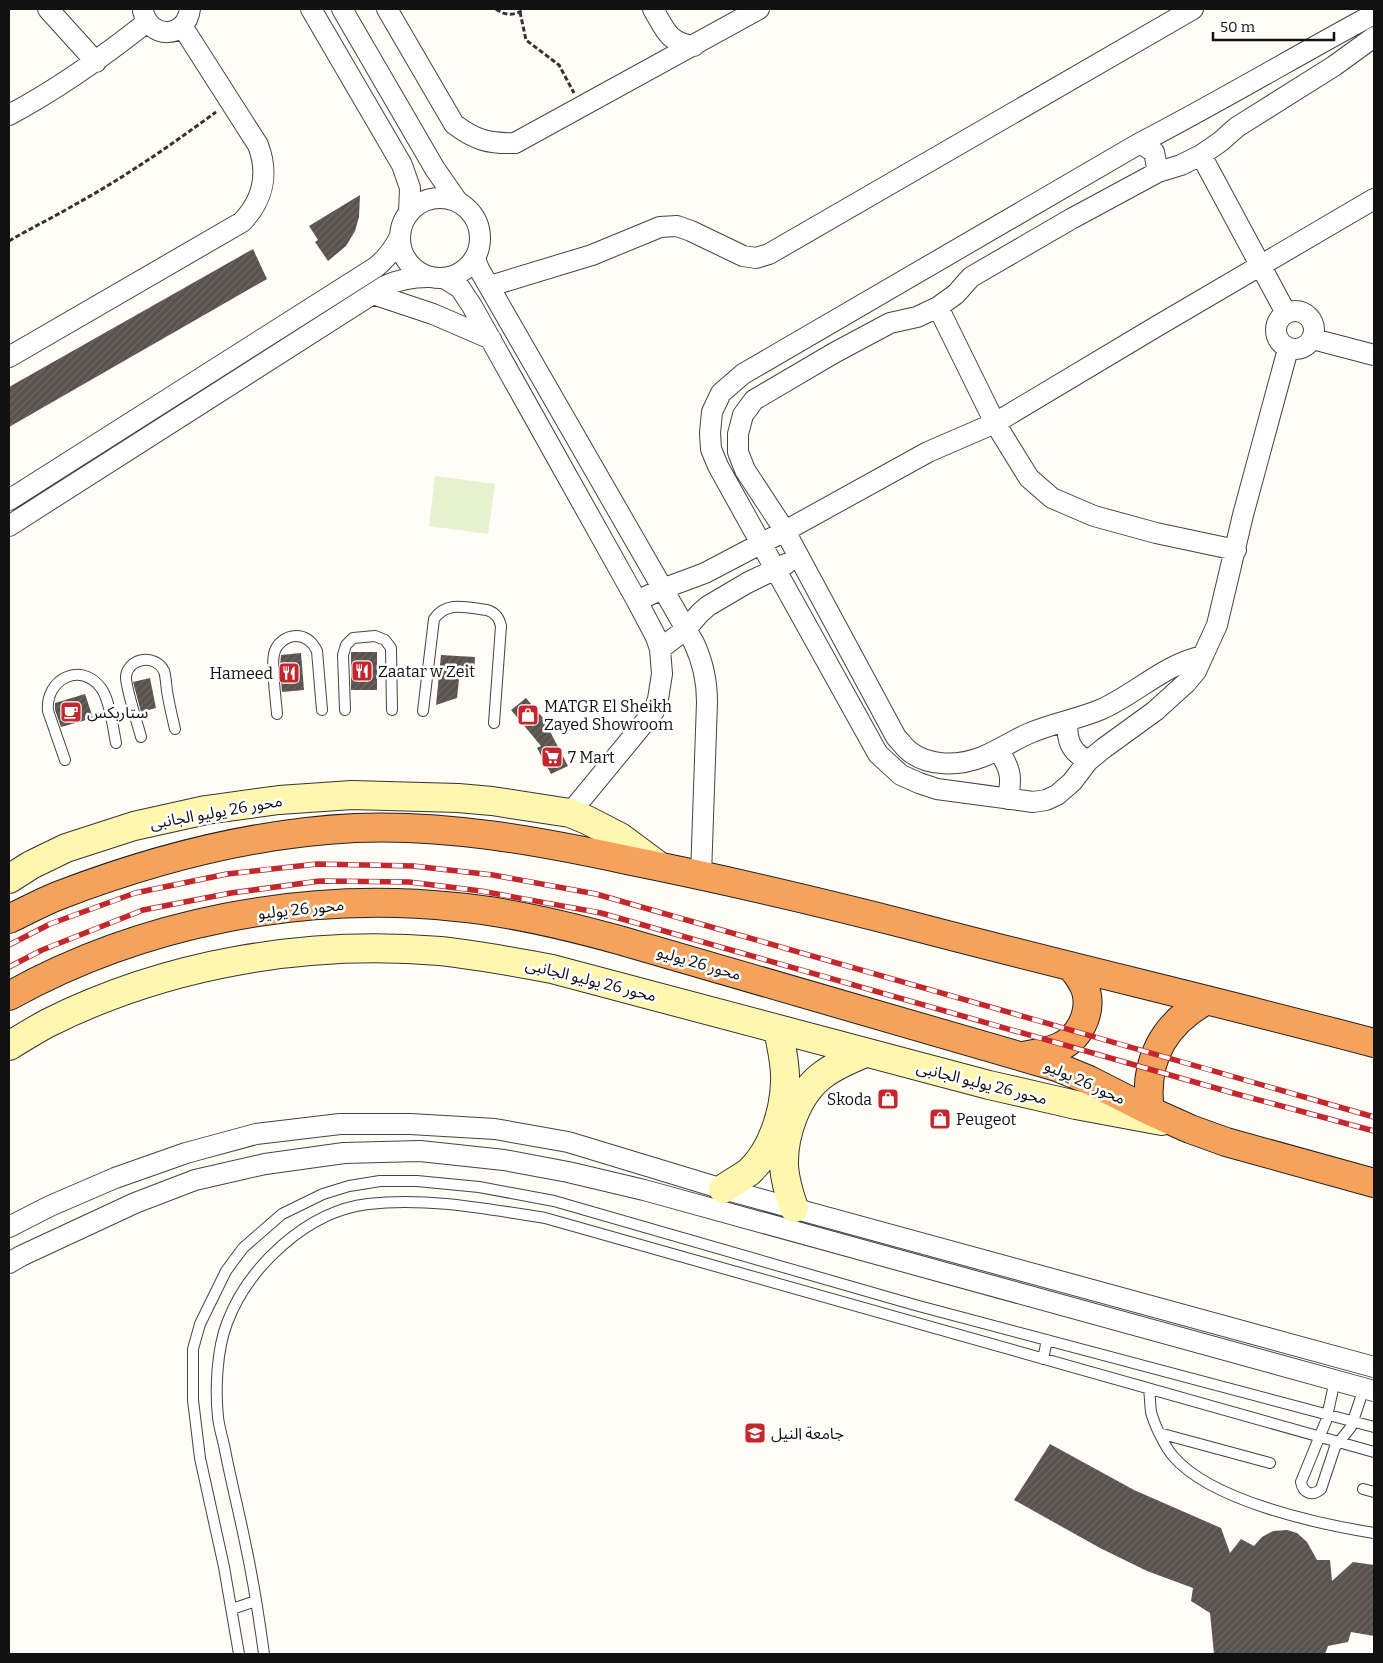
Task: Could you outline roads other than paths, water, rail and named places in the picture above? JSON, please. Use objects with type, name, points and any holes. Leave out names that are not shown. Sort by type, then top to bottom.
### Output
[{"type":"highway","points":[[9,919],[56,896],[129,870],[203,851],[283,834],[357,828],[433,829],[507,837],[700,875],[833,906],[1374,1043]]},
{"type":"highway","name":"محور 26 يوليو","points":[[9,996],[72,965],[124,945],[178,929],[232,917],[288,908],[343,904],[399,903],[436,905],[510,914],[565,925],[1023,1056],[1058,1067],[1089,1080],[1150,1112],[1226,1142],[1374,1184]]},
{"type":"highway","points":[[1023,1056],[1058,1048],[1069,1041],[1079,1030],[1085,1018],[1088,1005],[1086,991],[1081,978],[1072,968]]},
{"type":"highway","points":[[1150,1112],[1148,1098],[1150,1072],[1159,1046],[1179,1020],[1207,1000]]},
{"type":"main road","name":"محور 26 يوليو الجانبى","points":[[9,879],[31,865],[66,848],[134,826],[206,810],[279,800],[352,796],[458,798],[492,801],[570,813],[620,838],[659,866]]},
{"type":"main road","points":[[9,865],[66,848]]},
{"type":"main road","name":"محور 26 يوليو الجانبى","points":[[9,1046],[48,1023],[101,1000],[155,981],[210,966],[267,955],[324,950],[382,949],[439,951],[496,958],[552,969],[989,1086],[1076,1105],[1175,1123]]},
{"type":"main road","points":[[723,1189],[748,1173],[759,1160],[766,1150],[779,1118],[786,1081],[778,1028]]},
{"type":"main road","points":[[794,1208],[784,1166],[785,1148],[788,1132],[803,1097],[824,1074],[865,1053]]},
{"type":"street","points":[[48,9],[96,62]]},
{"type":"street","points":[[9,500],[376,267],[386,259],[394,248],[400,236],[404,220],[409,212],[411,201],[407,176],[311,9]]},
{"type":"street","points":[[9,526],[385,286],[413,277],[436,278],[462,272],[475,259],[481,241],[480,231],[472,214],[458,202],[435,169],[342,9]]},
{"type":"street","points":[[388,9],[454,124],[467,134],[482,141],[498,144],[515,142],[759,9]]},
{"type":"street","points":[[654,9],[667,34],[675,40],[694,46]]},
{"type":"street","points":[[490,286],[592,255],[660,227],[677,226],[743,256],[756,258],[769,254],[1193,9]]},
{"type":"street","points":[[1288,348],[1217,625],[1196,671],[1155,711],[1110,743],[1088,761],[1072,782],[1057,795],[1046,800],[1033,802],[937,788],[901,775],[878,754],[718,466],[711,449],[712,412],[721,393],[743,374],[1140,143],[1374,14]]},
{"type":"street","points":[[9,116],[33,103],[96,62],[145,15],[157,31],[164,32],[177,30],[186,18],[230,101],[258,146],[264,164],[263,185],[260,195],[242,222],[9,357]]},
{"type":"street","points":[[661,63],[667,44],[667,34]]},
{"type":"street","points":[[1203,656],[1176,664],[1128,695],[1101,709],[1039,729],[982,757],[966,762],[940,764],[925,760],[909,751],[896,737],[785,531],[745,470],[738,452],[738,434],[743,415],[754,400],[834,353],[890,323],[917,316],[938,307],[956,294],[971,277],[1071,219],[1158,172],[1181,165],[1201,155],[1237,127],[1334,66],[1374,38]]},
{"type":"street","points":[[1223,97],[1224,110],[1228,118],[1237,127]]},
{"type":"street","points":[[1140,143],[1154,152],[1157,159],[1158,172]]},
{"type":"street","points":[[1201,155],[1286,313]]},
{"type":"street","points":[[409,212],[423,202],[432,199],[449,199],[458,202]]},
{"type":"street","points":[[638,601],[662,589],[705,573],[928,452],[995,423],[1374,199]]},
{"type":"street","points":[[400,236],[404,257],[418,272],[460,288],[466,297],[638,601],[660,649],[662,681],[654,712],[570,813]]},
{"type":"street","points":[[956,250],[960,269],[971,277]]},
{"type":"street","points":[[475,259],[699,655],[707,686],[700,875]]},
{"type":"street","points":[[373,294],[433,314],[491,339]]},
{"type":"street","points":[[874,297],[883,302],[888,309],[890,323]]},
{"type":"street","points":[[938,307],[995,423],[1029,478],[1052,498],[1094,516],[1156,533],[1236,550]]},
{"type":"street","points":[[1298,311],[1309,316],[1315,327],[1313,339],[1307,346],[1298,350],[1288,348],[1279,342],[1276,332],[1278,321],[1286,313],[1298,311]]},
{"type":"street","points":[[1313,339],[1374,355]]},
{"type":"street","points":[[660,649],[686,629],[708,606],[747,583],[799,558]]},
{"type":"street","points":[[1067,720],[1067,734],[1071,746],[1078,755],[1088,761]]},
{"type":"street","points":[[998,750],[1010,770],[1011,782],[1008,799]]},
{"type":"street","points":[[9,1227],[50,1206],[115,1178],[186,1153],[256,1134],[340,1124],[410,1124],[495,1129],[568,1142],[723,1189],[1372,1366],[1369,1390],[644,1190],[568,1172],[504,1160],[420,1151],[344,1153],[265,1164],[195,1180],[135,1203],[15,1260],[9,1233]]},
{"type":"street","points":[[1335,1380],[1341,1358]]},
{"type":"lane","points":[[423,711],[434,619],[443,609],[450,607],[487,610],[497,616],[501,626],[494,723]]},
{"type":"lane","points":[[277,714],[274,654],[281,641],[287,637],[294,636],[308,640],[317,651],[322,710]]},
{"type":"lane","points":[[345,710],[343,655],[346,645],[353,638],[375,636],[385,640],[391,648],[392,710]]},
{"type":"lane","points":[[141,737],[126,682],[131,666],[141,660],[146,659],[157,663],[164,672],[175,729]]},
{"type":"lane","points":[[65,760],[47,704],[51,690],[67,677],[75,675],[89,678],[100,686],[106,699],[116,744]]},
{"type":"lane","points":[[239,1654],[224,1567],[200,1458],[193,1400],[193,1349],[200,1324],[226,1271],[243,1248],[282,1214],[324,1194],[350,1186],[380,1181],[417,1181],[479,1187],[554,1201],[905,1302],[1374,1427]]},
{"type":"lane","points":[[264,1654],[246,1544],[218,1417],[220,1354],[226,1324],[239,1297],[260,1267],[283,1244],[313,1223],[340,1211],[367,1204],[415,1202],[473,1207],[545,1218],[1374,1452]]},
{"type":"lane","points":[[1043,1359],[1047,1340]]},
{"type":"lane","points":[[1335,1380],[1325,1426],[1319,1436],[1301,1482],[1302,1488],[1311,1494],[1317,1493],[1321,1489],[1332,1453],[1348,1433],[1369,1390]]},
{"type":"lane","points":[[1149,1389],[1152,1412],[1159,1433],[1172,1455],[1189,1472],[1209,1485],[1243,1500],[1278,1511],[1313,1521],[1374,1533]]},
{"type":"lane","points":[[1159,1433],[1270,1463]]},
{"type":"lane","points":[[1363,1489],[1374,1492]]},
{"type":"lane","points":[[232,1609],[256,1601]]},
{"type":"railway","points":[[9,945],[50,924],[135,893],[227,874],[317,864],[413,866],[493,875],[596,894],[1374,1117]]},
{"type":"railway","points":[[9,967],[42,950],[143,910],[231,893],[320,881],[409,882],[481,891],[601,913],[1233,1093],[1374,1131]]},
{"type":"place","name":"Zaatar w Zeit","points":[[362,671]]},
{"type":"place","name":"Hameed","points":[[289,673]]},
{"type":"place","name":"ستاربكس","points":[[71,712]]},
{"type":"place","name":"MATGR El Sheikh Zayed Showroom","points":[[528,715]]},
{"type":"place","name":"7 Mart","points":[[552,757]]},
{"type":"place","name":"Skoda","points":[[888,1099]]},
{"type":"place","name":"Peugeot","points":[[940,1119]]},
{"type":"place","name":"جامعة النيل","points":[[755,1433]]}]
